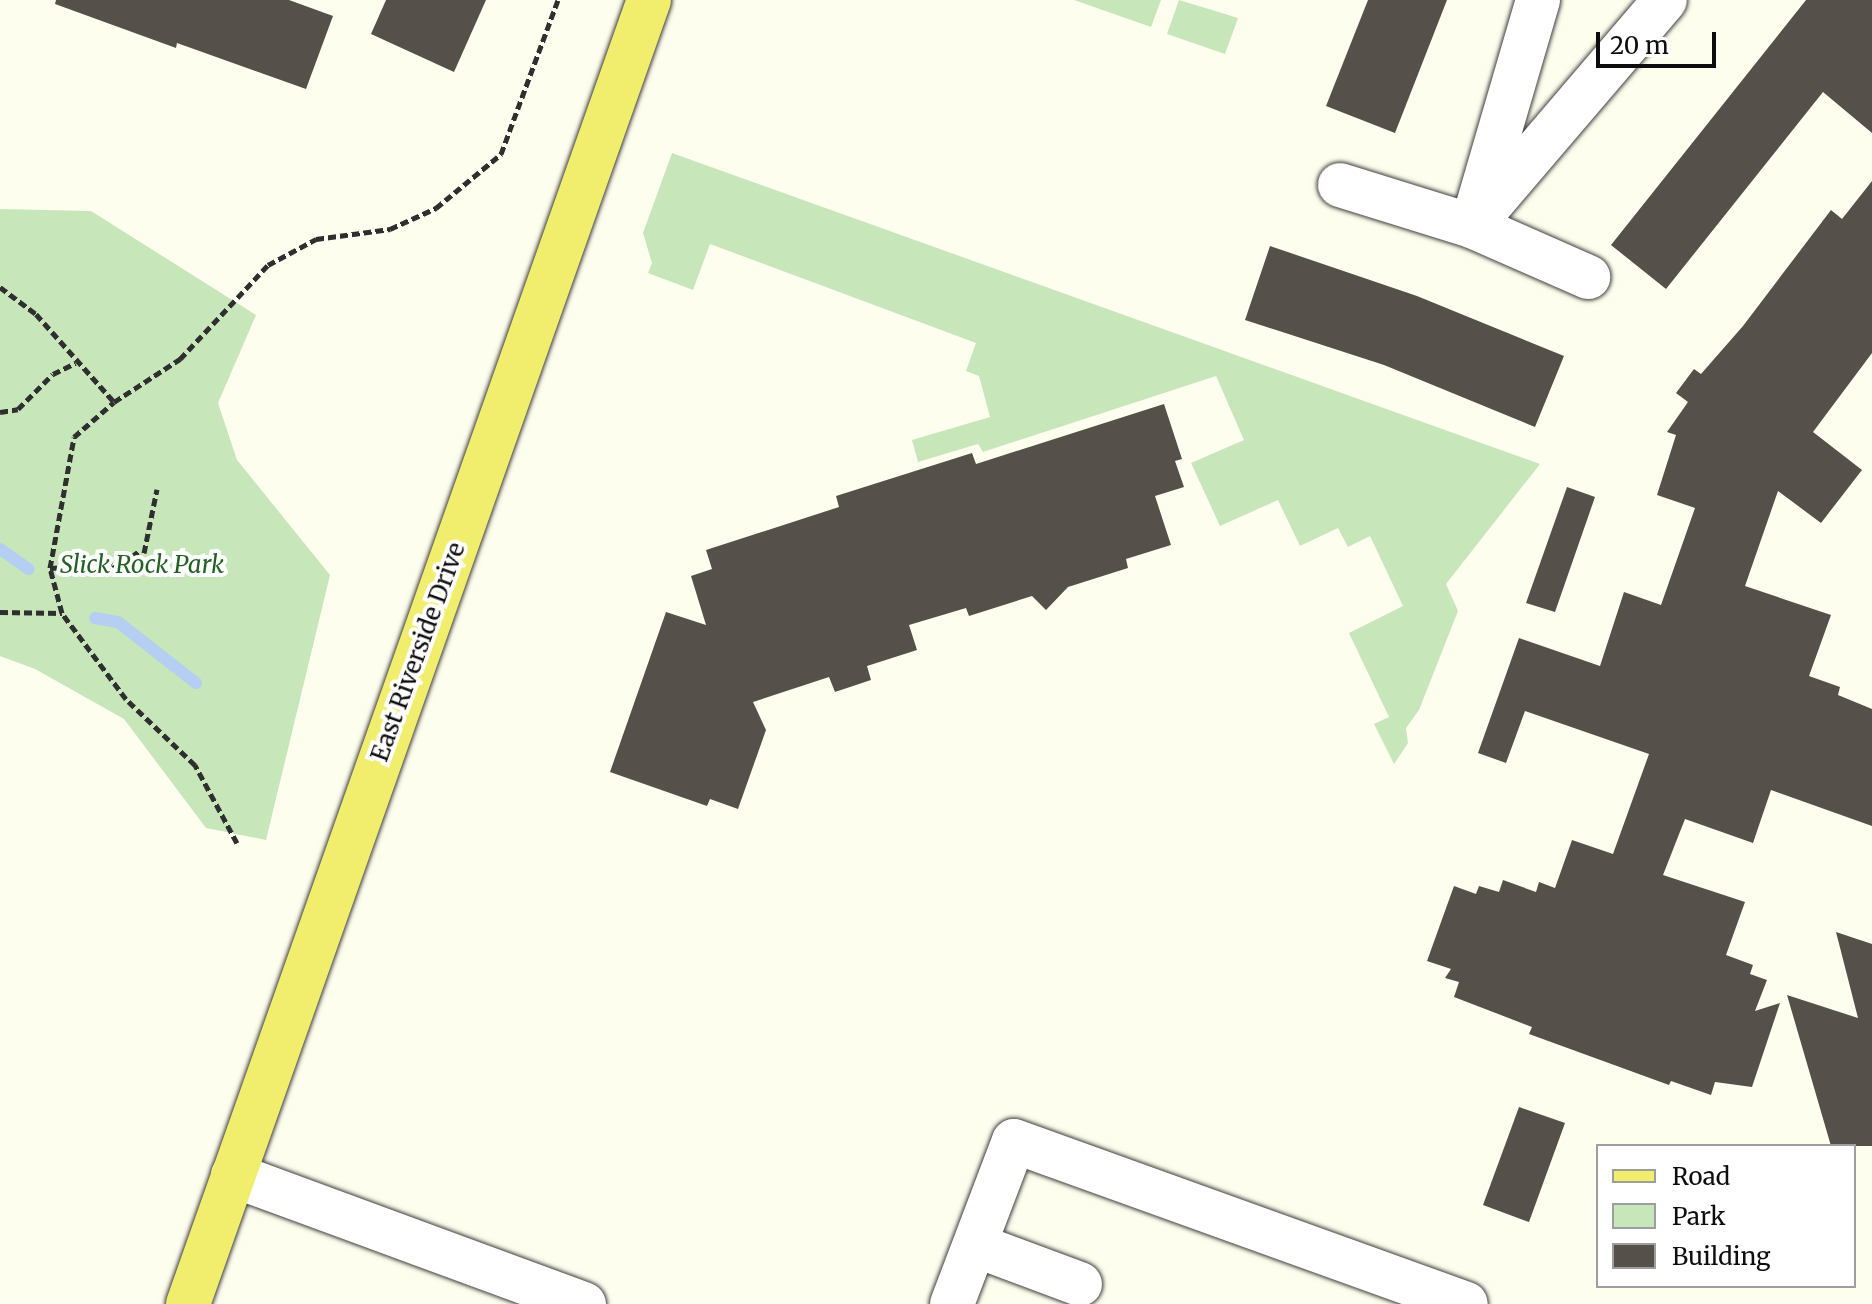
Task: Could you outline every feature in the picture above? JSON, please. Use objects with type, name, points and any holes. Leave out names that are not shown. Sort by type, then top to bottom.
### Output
[{"type":"main road","name":"East Riverside Drive","points":[[188,1304],[649,0]]},
{"type":"lane","points":[[1472,226],[1538,0]]},
{"type":"lane","points":[[1472,226],[1665,0]]},
{"type":"lane","points":[[1340,185],[1472,226],[1588,277]]},
{"type":"lane","points":[[952,1304],[1014,1141],[1466,1304]]},
{"type":"lane","points":[[233,1175],[584,1304]]},
{"type":"lane","points":[[975,1245],[1080,1284]]},
{"type":"path","points":[[237,843],[195,765],[126,699],[62,613],[50,568],[74,437],[114,402],[180,359],[268,265],[316,239],[390,229],[436,208],[501,154],[558,0]]},
{"type":"path","points":[[0,287],[36,314],[76,363],[114,402]]},
{"type":"path","points":[[0,412],[18,409],[53,374],[76,363]]},
{"type":"path","points":[[50,568],[122,564],[141,552],[157,489]]},
{"type":"path","points":[[0,612],[62,613]]},
{"type":"green space","points":[[1074,0],[1161,0],[1151,27]]},
{"type":"green space","points":[[1179,0],[1238,18],[1225,54],[1167,34]]},
{"type":"green space","points":[[672,153],[1540,464],[1446,584],[1458,611],[1419,710],[1406,728],[1408,743],[1394,764],[1374,724],[1389,717],[1349,633],[1403,606],[1370,536],[1348,547],[1338,528],[1300,546],[1278,500],[1220,526],[1191,463],[1244,440],[1216,376],[983,452],[978,444],[918,462],[912,440],[990,417],[979,376],[966,371],[976,343],[710,244],[693,290],[648,273],[652,263],[643,233]]},
{"type":"green space","name":"Slick Rock Park","points":[[0,209],[91,211],[256,315],[218,403],[237,460],[330,575],[266,840],[206,828],[124,719],[35,669],[0,656]]},
{"type":"building","points":[[56,0],[289,0],[333,16],[306,89],[177,43],[176,48],[55,4]]},
{"type":"building","points":[[386,0],[486,0],[454,72],[371,34]]},
{"type":"building","points":[[1368,0],[1447,0],[1395,133],[1326,106]]},
{"type":"building","points":[[1806,0],[1872,0],[1872,133],[1823,92],[1666,289],[1611,245]]},
{"type":"building","points":[[1872,181],[1872,353],[1813,432],[1862,470],[1821,523],[1778,491],[1745,586],[1831,615],[1809,676],[1840,687],[1838,695],[1872,709],[1872,826],[1771,790],[1753,843],[1685,819],[1663,875],[1745,902],[1726,955],[1753,965],[1750,974],[1767,980],[1755,1011],[1780,1003],[1752,1087],[1715,1082],[1711,1095],[1671,1081],[1669,1085],[1529,1034],[1532,1027],[1454,997],[1459,982],[1445,978],[1451,969],[1427,961],[1454,886],[1476,894],[1479,886],[1499,892],[1503,880],[1536,892],[1539,882],[1555,888],[1572,840],[1613,854],[1649,754],[1525,711],[1506,763],[1478,753],[1519,638],[1600,666],[1624,592],[1661,605],[1695,508],[1657,495],[1676,435],[1667,432],[1688,402],[1676,393],[1694,369],[1701,374],[1743,326],[1831,210],[1842,219]]},
{"type":"building","points":[[1270,246],[1417,296],[1564,356],[1535,427],[1384,365],[1245,320]]},
{"type":"building","points":[[1164,404],[1182,459],[1175,461],[1184,487],[1155,496],[1171,545],[1126,559],[1128,568],[1068,587],[1046,610],[1032,596],[969,616],[966,608],[909,625],[917,650],[867,666],[871,680],[835,692],[829,677],[753,702],[766,730],[738,809],[710,799],[707,806],[610,772],[666,612],[706,625],[691,576],[712,569],[706,550],[839,507],[836,496],[972,453],[976,464]]},
{"type":"building","points":[[1567,487],[1595,497],[1555,612],[1526,603]]},
{"type":"building","points":[[1836,932],[1872,944],[1872,1146],[1830,1144],[1787,995],[1858,1018]]},
{"type":"building","points":[[1519,1107],[1565,1123],[1529,1222],[1483,1205]]},
{"type":"waterway","points":[[0,549],[29,569]]},
{"type":"waterway","points":[[95,618],[118,622],[196,683]]}]
